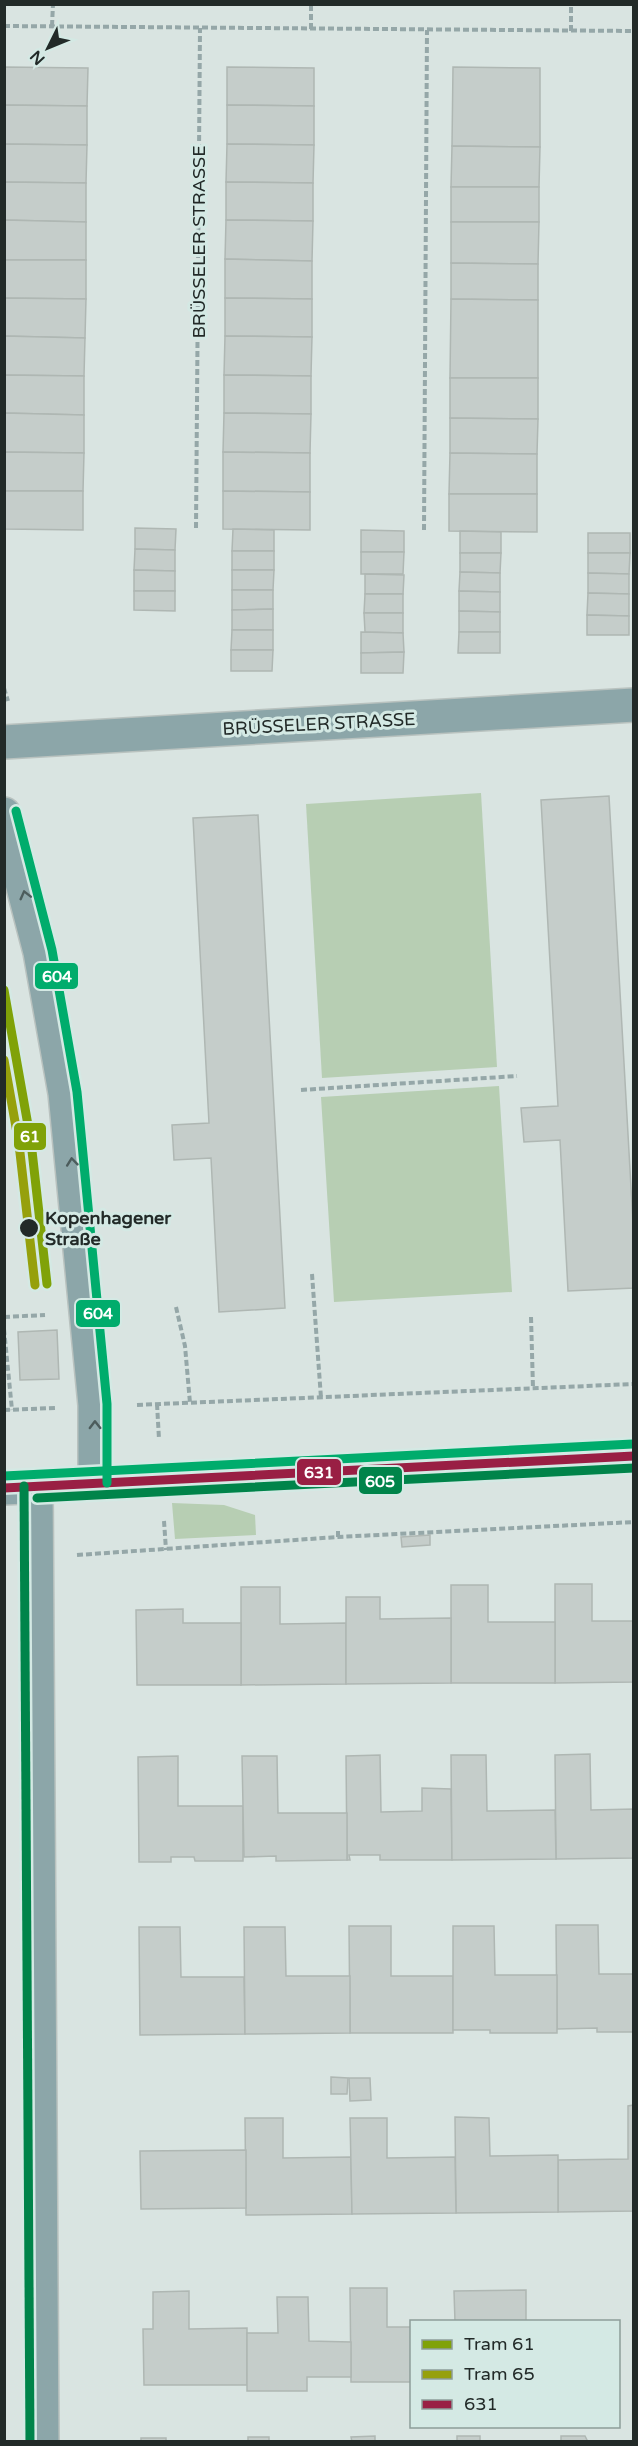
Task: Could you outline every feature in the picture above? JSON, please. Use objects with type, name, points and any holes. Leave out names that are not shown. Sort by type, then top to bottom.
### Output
[{"type":"street","name":"BRÜSSELER STRASSE","points":[[4,742],[633,705]]},
{"type":"street","points":[[4,814],[40,952],[65,1093],[95,1405],[95,1484]]},
{"type":"street","points":[[4,1488],[633,1456]]},
{"type":"street","points":[[36,1486],[42,2442]]},
{"type":"path","points":[[52,26],[53,4]]},
{"type":"path","points":[[311,4],[311,29]]},
{"type":"path","points":[[571,4],[571,31]]},
{"type":"path","points":[[4,26],[633,31]]},
{"type":"path","name":"BRÜSSELER STRASSE","points":[[196,528],[200,28]]},
{"type":"path","points":[[424,530],[427,30]]},
{"type":"path","points":[[301,1090],[517,1076]]},
{"type":"path","points":[[312,1274],[321,1398]]},
{"type":"path","points":[[176,1307],[184,1346],[190,1403]]},
{"type":"path","points":[[4,1317],[56,1314]]},
{"type":"path","points":[[531,1317],[533,1388]]},
{"type":"path","points":[[4,1329],[12,1410]]},
{"type":"path","points":[[134,1405],[633,1384]]},
{"type":"path","points":[[4,1410],[59,1407]]},
{"type":"path","points":[[35,1557],[338,1537],[633,1522]]},
{"type":"path","points":[[338,1530],[338,1537]]},
{"type":"green space","points":[[481,793],[497,1067],[322,1078],[306,804]]},
{"type":"green space","points":[[499,1086],[512,1292],[334,1302],[321,1097]]},
{"type":"green space","points":[[172,1503],[224,1505],[255,1515],[256,1535],[175,1539]]},
{"type":"building","points":[[4,67],[88,68],[87,106],[4,105]]},
{"type":"building","points":[[227,67],[314,68],[314,106],[227,105]]},
{"type":"building","points":[[453,67],[540,68],[540,147],[452,146]]},
{"type":"building","points":[[4,105],[87,106],[87,145],[4,144]]},
{"type":"building","points":[[227,105],[314,106],[314,145],[227,144]]},
{"type":"building","points":[[4,144],[87,145],[86,183],[4,182]]},
{"type":"building","points":[[227,144],[314,145],[313,183],[226,182]]},
{"type":"building","points":[[452,146],[540,147],[539,187],[451,187]]},
{"type":"building","points":[[4,182],[86,183],[86,222],[4,220]]},
{"type":"building","points":[[226,182],[313,183],[313,221],[226,220]]},
{"type":"building","points":[[451,187],[539,187],[539,222],[451,222]]},
{"type":"building","points":[[4,220],[86,222],[86,260],[4,260]]},
{"type":"building","points":[[226,220],[313,221],[312,261],[225,259]]},
{"type":"building","points":[[451,222],[539,222],[538,264],[451,263]]},
{"type":"building","points":[[225,259],[312,261],[312,299],[225,298]]},
{"type":"building","points":[[4,260],[86,260],[86,299],[4,298]]},
{"type":"building","points":[[451,263],[538,264],[538,300],[451,299]]},
{"type":"building","points":[[4,298],[86,299],[85,338],[4,336]]},
{"type":"building","points":[[225,298],[312,299],[312,337],[225,336]]},
{"type":"building","points":[[451,299],[538,300],[538,378],[450,378]]},
{"type":"building","points":[[4,336],[85,338],[84,376],[4,375]]},
{"type":"building","points":[[225,336],[312,337],[311,376],[224,375]]},
{"type":"building","points":[[4,375],[84,376],[84,415],[4,413]]},
{"type":"building","points":[[224,375],[311,376],[311,414],[224,413]]},
{"type":"building","points":[[450,378],[538,378],[538,419],[450,418]]},
{"type":"building","points":[[4,413],[84,415],[84,453],[4,452]]},
{"type":"building","points":[[224,413],[311,414],[310,453],[223,452]]},
{"type":"building","points":[[450,418],[538,419],[537,454],[450,453]]},
{"type":"building","points":[[4,452],[84,453],[83,491],[4,491]]},
{"type":"building","points":[[223,452],[310,453],[310,492],[223,491]]},
{"type":"building","points":[[450,453],[537,454],[537,494],[449,494]]},
{"type":"building","points":[[4,491],[83,491],[83,530],[4,529]]},
{"type":"building","points":[[223,491],[310,492],[310,530],[223,529]]},
{"type":"building","points":[[449,494],[537,494],[537,532],[449,531]]},
{"type":"building","points":[[135,528],[176,529],[175,550],[135,549]]},
{"type":"building","points":[[233,529],[274,530],[274,551],[232,551]]},
{"type":"building","points":[[361,530],[404,531],[404,552],[361,552]]},
{"type":"building","points":[[460,531],[501,532],[501,553],[460,553]]},
{"type":"building","points":[[588,533],[630,533],[630,553],[588,553]]},
{"type":"building","points":[[135,549],[175,550],[175,571],[134,570]]},
{"type":"building","points":[[232,551],[274,551],[274,570],[232,570]]},
{"type":"building","points":[[361,552],[404,552],[403,574],[361,574]]},
{"type":"building","points":[[460,553],[501,553],[500,573],[460,572]]},
{"type":"building","points":[[588,553],[630,553],[629,574],[588,573]]},
{"type":"building","points":[[134,570],[175,571],[175,591],[134,591]]},
{"type":"building","points":[[232,570],[274,570],[273,590],[232,590]]},
{"type":"building","points":[[460,572],[500,573],[500,592],[459,591]]},
{"type":"building","points":[[588,573],[629,574],[629,594],[588,593]]},
{"type":"building","points":[[365,574],[404,575],[403,594],[365,594]]},
{"type":"building","points":[[232,590],[273,590],[273,609],[232,610]]},
{"type":"building","points":[[134,591],[175,591],[175,611],[134,610]]},
{"type":"building","points":[[459,591],[500,592],[500,612],[459,611]]},
{"type":"building","points":[[588,593],[629,594],[629,616],[587,615]]},
{"type":"building","points":[[365,594],[403,594],[403,613],[364,613]]},
{"type":"building","points":[[273,609],[273,630],[232,630],[232,610]]},
{"type":"building","points":[[459,611],[500,612],[500,632],[459,632]]},
{"type":"building","points":[[364,613],[403,613],[403,633],[365,632]]},
{"type":"building","points":[[587,615],[629,616],[629,635],[587,635]]},
{"type":"building","points":[[232,630],[273,630],[273,650],[231,650]]},
{"type":"building","points":[[361,632],[403,633],[404,652],[361,653]]},
{"type":"building","points":[[459,632],[500,632],[500,653],[458,653]]},
{"type":"building","points":[[231,650],[273,650],[272,671],[231,671]]},
{"type":"building","points":[[404,652],[403,673],[361,673],[361,653]]},
{"type":"building","points":[[609,796],[634,1241],[634,1288],[568,1291],[560,1140],[524,1142],[521,1108],[558,1106],[541,800]]},
{"type":"building","points":[[258,815],[285,1308],[219,1312],[211,1158],[174,1160],[172,1125],[209,1123],[193,818]]},
{"type":"building","points":[[57,1330],[59,1379],[20,1380],[18,1332]]},
{"type":"building","points":[[430,1535],[430,1545],[402,1547],[401,1537]]},
{"type":"building","points":[[555,1584],[592,1584],[592,1621],[634,1621],[634,1682],[555,1683]]},
{"type":"building","points":[[451,1585],[488,1585],[488,1622],[555,1622],[555,1683],[451,1683]]},
{"type":"building","points":[[241,1587],[280,1587],[280,1624],[346,1623],[346,1684],[241,1685]]},
{"type":"building","points":[[346,1597],[380,1597],[380,1619],[451,1618],[451,1683],[346,1684]]},
{"type":"building","points":[[183,1609],[183,1623],[241,1623],[241,1685],[137,1685],[136,1610]]},
{"type":"building","points":[[590,1754],[591,1810],[634,1809],[634,1858],[556,1859],[555,1755]]},
{"type":"building","points":[[380,1755],[381,1812],[422,1811],[422,1788],[451,1789],[452,1860],[380,1860],[380,1855],[349,1855],[350,1860],[347,1860],[346,1756]]},
{"type":"building","points":[[451,1755],[486,1755],[487,1811],[555,1810],[556,1859],[452,1860]]},
{"type":"building","points":[[178,1756],[178,1806],[243,1806],[243,1861],[195,1861],[194,1857],[171,1857],[171,1862],[139,1862],[138,1757]]},
{"type":"building","points":[[242,1756],[277,1756],[278,1813],[347,1813],[347,1860],[276,1861],[276,1856],[244,1857]]},
{"type":"building","points":[[556,1925],[598,1925],[599,1974],[634,1974],[634,2032],[597,2032],[597,2028],[557,2029]]},
{"type":"building","points":[[349,1926],[391,1926],[391,1976],[453,1976],[453,2033],[350,2033]]},
{"type":"building","points":[[453,1926],[494,1926],[495,1975],[557,1975],[557,2033],[490,2033],[490,2030],[453,2030]]},
{"type":"building","points":[[139,1927],[180,1927],[181,1977],[244,1977],[245,2034],[140,2035]]},
{"type":"building","points":[[244,1927],[285,1927],[286,1976],[350,1976],[350,2033],[245,2034]]},
{"type":"building","points":[[331,2077],[348,2078],[347,2094],[331,2094]]},
{"type":"building","points":[[349,2078],[370,2078],[371,2100],[350,2101]]},
{"type":"building","points":[[634,2105],[634,2211],[558,2212],[558,2160],[628,2159],[628,2106]]},
{"type":"building","points":[[455,2117],[489,2118],[490,2156],[558,2155],[558,2212],[456,2213]]},
{"type":"building","points":[[245,2118],[283,2118],[283,2158],[351,2157],[352,2214],[246,2215]]},
{"type":"building","points":[[350,2118],[387,2118],[387,2158],[455,2157],[456,2213],[352,2214]]},
{"type":"building","points":[[246,2150],[246,2208],[141,2209],[140,2151]]},
{"type":"building","points":[[350,2288],[387,2288],[387,2327],[410,2327],[410,2382],[351,2382]]},
{"type":"building","points":[[526,2290],[526,2320],[455,2320],[454,2291]]},
{"type":"building","points":[[189,2291],[189,2329],[247,2328],[247,2385],[144,2385],[143,2329],[153,2329],[153,2292]]},
{"type":"building","points":[[277,2297],[308,2297],[309,2341],[351,2342],[351,2377],[307,2377],[307,2391],[247,2391],[247,2333],[278,2333]]},
{"type":"building","points":[[375,2436],[375,2442],[352,2442],[351,2437]]},
{"type":"building","points":[[457,2436],[480,2436],[480,2442],[457,2442]]},
{"type":"building","points":[[561,2436],[585,2436],[588,2442],[561,2442]]},
{"type":"building","points":[[248,2437],[269,2437],[269,2442],[248,2442]]},
{"type":"building","points":[[141,2438],[166,2438],[166,2442],[141,2442]]},
{"type":"tram line","name":"61","points":[[4,990],[31,1142],[47,1284]]},
{"type":"tram line","name":"65","points":[[4,1060],[19,1144],[35,1285]]},
{"type":"transit line","name":"604","points":[[16,811],[52,950],[77,1092],[107,1404],[107,1483]]},
{"type":"transit line","name":"604","points":[[4,1476],[633,1444]]},
{"type":"transit line","name":"631","points":[[4,1488],[634,1456]]},
{"type":"transit line","name":"605","points":[[37,1498],[634,1468]]},
{"type":"transit line","name":"605","points":[[24,1486],[30,2442]]},
{"type":"place","name":"Kopenhagener Straße","points":[[29,1228]]}]
